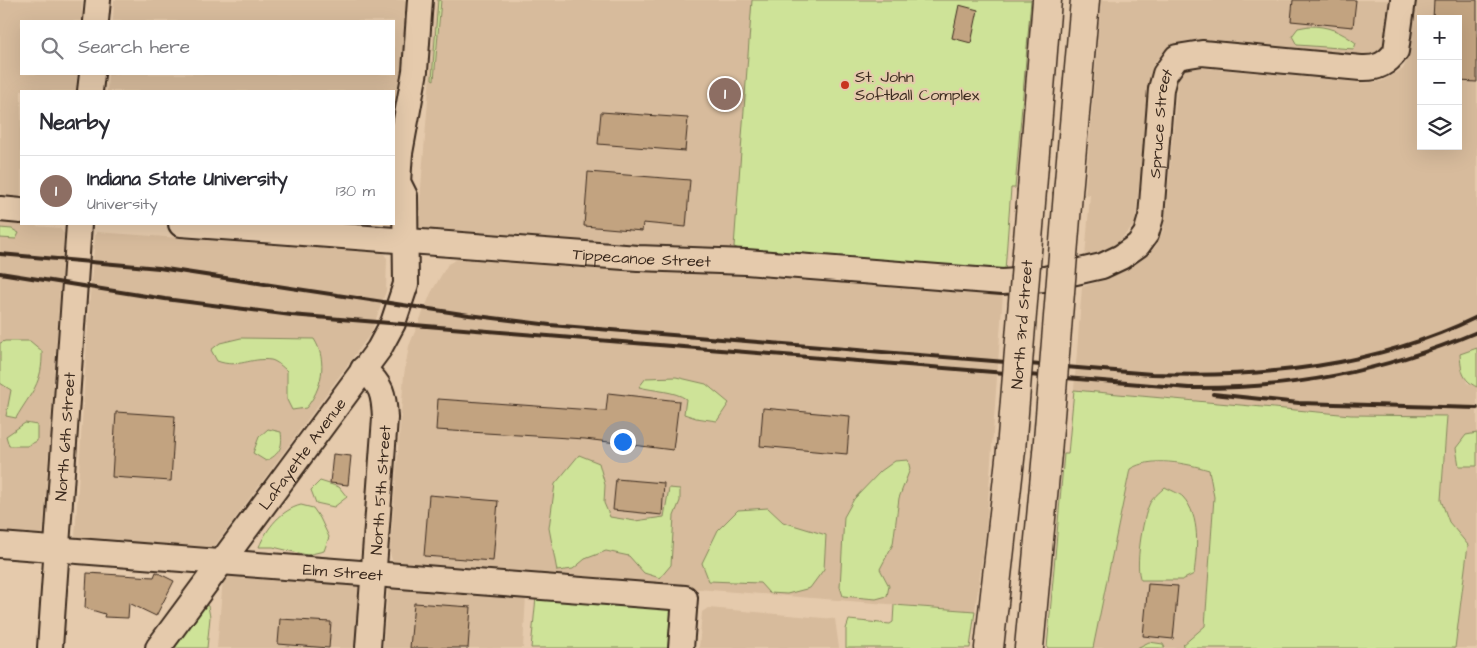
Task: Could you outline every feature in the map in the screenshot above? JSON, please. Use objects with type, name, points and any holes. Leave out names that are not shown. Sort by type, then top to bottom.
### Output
[{"type":"highway","name":"North 3rd Street","points":[[989,648],[1011,450],[1047,0]]},
{"type":"highway","points":[[1029,648],[1085,0]]},
{"type":"street","points":[[96,20],[98,0]]},
{"type":"street","points":[[406,241],[405,196],[415,183],[415,71],[420,0]]},
{"type":"street","name":"Spruce Street","points":[[1102,266],[1122,257],[1138,245],[1146,234],[1151,217],[1161,89],[1165,74],[1177,57],[1202,53],[1370,68],[1384,64],[1396,51],[1403,0]]},
{"type":"street","points":[[90,90],[92,75]]},
{"type":"street","points":[[0,209],[20,211]]},
{"type":"street","name":"North 6th Street","points":[[50,648],[80,225]]},
{"type":"street","name":"Tippecanoe Street","points":[[194,225],[638,258],[746,262],[1002,282],[1045,279],[1102,266]]},
{"type":"street","name":"Lafayette Avenue","points":[[158,648],[379,349],[388,333],[404,291],[408,266],[406,241]]},
{"type":"street","name":"North 5th Street","points":[[363,369],[377,380],[385,402],[386,418],[368,648]]},
{"type":"street","name":"Elm Street","points":[[0,544],[685,598],[681,648]]},
{"type":"shaded area","points":[[0,0],[82,1],[82,20],[20,20],[20,75],[77,75],[76,90],[20,90],[20,198],[0,197]]},
{"type":"shaded area","points":[[114,0],[407,0],[395,149],[395,90],[107,90],[108,75],[395,75],[395,20],[113,20]]},
{"type":"shaded area","points":[[436,0],[1031,0],[1015,188],[742,250],[692,246],[648,248],[423,229],[418,225]]},
{"type":"shaded area","points":[[1101,0],[1389,0],[1384,44],[1378,54],[1370,55],[1198,40],[1185,41],[1164,52],[1154,63],[1150,75],[1135,224],[1116,244],[1085,258],[1090,195],[1085,194]]},
{"type":"shaded area","points":[[1415,0],[1477,0],[1477,348],[1460,355],[1467,383],[1477,387],[1477,648],[1455,648],[1468,545],[1449,522],[1441,500],[1447,417],[1351,415],[1074,390],[1082,287],[1112,277],[1129,268],[1156,246],[1163,231],[1178,75],[1184,68],[1195,67],[1368,83],[1382,81],[1403,69],[1407,60]]},
{"type":"shaded area","points":[[0,223],[60,228],[64,234],[43,533],[39,538],[0,535]]},
{"type":"shaded area","points":[[97,232],[383,253],[387,258],[386,291],[371,333],[214,547],[208,550],[77,541],[75,538],[89,306],[95,236]]},
{"type":"shaded area","points":[[463,256],[734,270],[1003,293],[986,531],[975,611],[396,565],[393,563],[390,553],[404,375],[409,346],[431,293],[448,264]]},
{"type":"shaded area","points":[[1142,462],[1188,464],[1209,470],[1214,497],[1205,627],[1183,645],[1183,648],[1093,648],[1130,469]]},
{"type":"shaded area","points":[[228,572],[359,583],[355,648],[217,648],[223,578]]},
{"type":"shaded area","points":[[390,585],[526,595],[523,648],[383,648],[388,588]]},
{"type":"shaded area","points":[[708,608],[835,619],[839,648],[699,648],[702,612]]},
{"type":"green space","points":[[438,0],[441,0],[434,80],[432,79]]},
{"type":"green space","points":[[752,0],[1031,0],[1015,188],[1011,188],[1005,271],[742,250],[734,247]]},
{"type":"green space","points":[[1309,26],[1328,28],[1345,35],[1356,43],[1354,49],[1297,45],[1292,36],[1298,28]]},
{"type":"green space","points":[[0,228],[12,229],[19,233],[16,239],[0,238]]},
{"type":"green space","points":[[241,338],[314,339],[321,356],[321,375],[316,392],[306,408],[292,410],[287,400],[287,371],[275,362],[271,360],[257,360],[232,364],[217,361],[211,350],[220,343]]},
{"type":"green space","points":[[5,341],[30,341],[42,351],[42,362],[38,380],[16,418],[6,416],[11,390],[0,383],[0,343]]},
{"type":"green space","points":[[1477,348],[1477,387],[1465,378],[1460,354]]},
{"type":"green space","points":[[676,377],[706,384],[729,403],[717,421],[684,414],[686,399],[681,396],[639,387],[646,378]]},
{"type":"green space","points":[[1074,390],[1351,415],[1447,416],[1441,500],[1449,522],[1468,545],[1455,648],[1183,648],[1183,645],[1205,626],[1214,497],[1209,470],[1179,463],[1158,462],[1138,465],[1130,469],[1093,648],[1047,648],[1064,454],[1068,454]]},
{"type":"green space","points":[[25,423],[37,425],[37,441],[27,446],[9,446],[6,436]]},
{"type":"green space","points":[[268,429],[281,432],[281,446],[275,456],[266,461],[253,453],[259,437]]},
{"type":"green space","points":[[1477,433],[1477,466],[1459,466],[1456,448],[1466,435]]},
{"type":"green space","points":[[579,455],[599,463],[605,485],[604,503],[610,517],[635,521],[664,517],[669,488],[680,489],[680,501],[674,516],[671,565],[660,578],[644,573],[629,556],[606,551],[585,559],[573,569],[557,571],[549,528],[555,484]]},
{"type":"green space","points":[[908,460],[910,469],[899,498],[893,544],[880,569],[889,586],[887,596],[876,599],[843,596],[840,587],[844,517],[854,499],[881,471],[895,461]]},
{"type":"green space","points":[[320,481],[339,487],[347,497],[334,507],[316,503],[311,490]]},
{"type":"green space","points":[[1165,487],[1183,497],[1193,514],[1196,534],[1194,574],[1182,580],[1141,580],[1138,565],[1144,521],[1150,503]]},
{"type":"green space","points":[[301,505],[313,508],[320,518],[329,537],[324,551],[307,555],[273,547],[259,547],[266,533],[281,515]]},
{"type":"green space","points":[[768,508],[783,522],[826,535],[824,569],[810,588],[787,594],[769,593],[760,583],[709,581],[702,563],[718,530],[738,510]]},
{"type":"green space","points":[[536,597],[670,608],[672,611],[669,648],[531,648]]},
{"type":"green space","points":[[205,604],[208,606],[210,617],[207,648],[173,648]]},
{"type":"green space","points":[[894,605],[975,611],[970,648],[846,648],[846,629],[849,620],[890,624],[893,622]]},
{"type":"green space","points":[[1149,642],[1163,644],[1165,648],[1137,648]]},
{"type":"building","points":[[1293,0],[1356,0],[1353,27],[1291,21]]},
{"type":"building","points":[[1434,0],[1477,0],[1477,82],[1462,81],[1462,15],[1433,15]]},
{"type":"building","points":[[959,5],[978,10],[971,43],[952,38]]},
{"type":"building","points":[[601,112],[688,118],[685,151],[598,144]]},
{"type":"building","points":[[588,172],[690,180],[686,227],[643,223],[642,231],[584,226]]},
{"type":"building","points":[[608,393],[679,401],[673,450],[585,439],[436,430],[438,399],[606,411]]},
{"type":"building","points":[[763,408],[850,416],[847,454],[760,446]]},
{"type":"building","points":[[116,412],[175,416],[171,481],[112,477]]},
{"type":"building","points":[[333,454],[351,456],[348,485],[330,483]]},
{"type":"building","points":[[616,479],[664,483],[662,515],[613,510]]},
{"type":"building","points":[[429,495],[498,501],[493,561],[424,556]]},
{"type":"building","points":[[156,572],[174,581],[156,616],[129,603],[128,618],[104,617],[105,614],[85,608],[87,573],[154,577]]},
{"type":"building","points":[[1148,584],[1178,586],[1173,639],[1143,636]]},
{"type":"building","points":[[414,603],[471,607],[468,648],[410,648]]},
{"type":"building","points":[[280,619],[331,622],[329,648],[278,644]]},
{"type":"railway","points":[[0,254],[159,268],[469,315],[550,325],[1152,374],[1236,374],[1318,366],[1399,348],[1477,317]]},
{"type":"railway","points":[[0,273],[165,299],[291,315],[1189,388],[1227,388],[1264,385],[1336,375],[1406,358],[1477,332]]},
{"type":"railway","points":[[1213,394],[1299,403],[1477,408]]},
{"type":"place","name":"St. John Softball Complex","points":[[845,85]]},
{"type":"place","name":"Indiana State University","points":[[725,94]]}]
